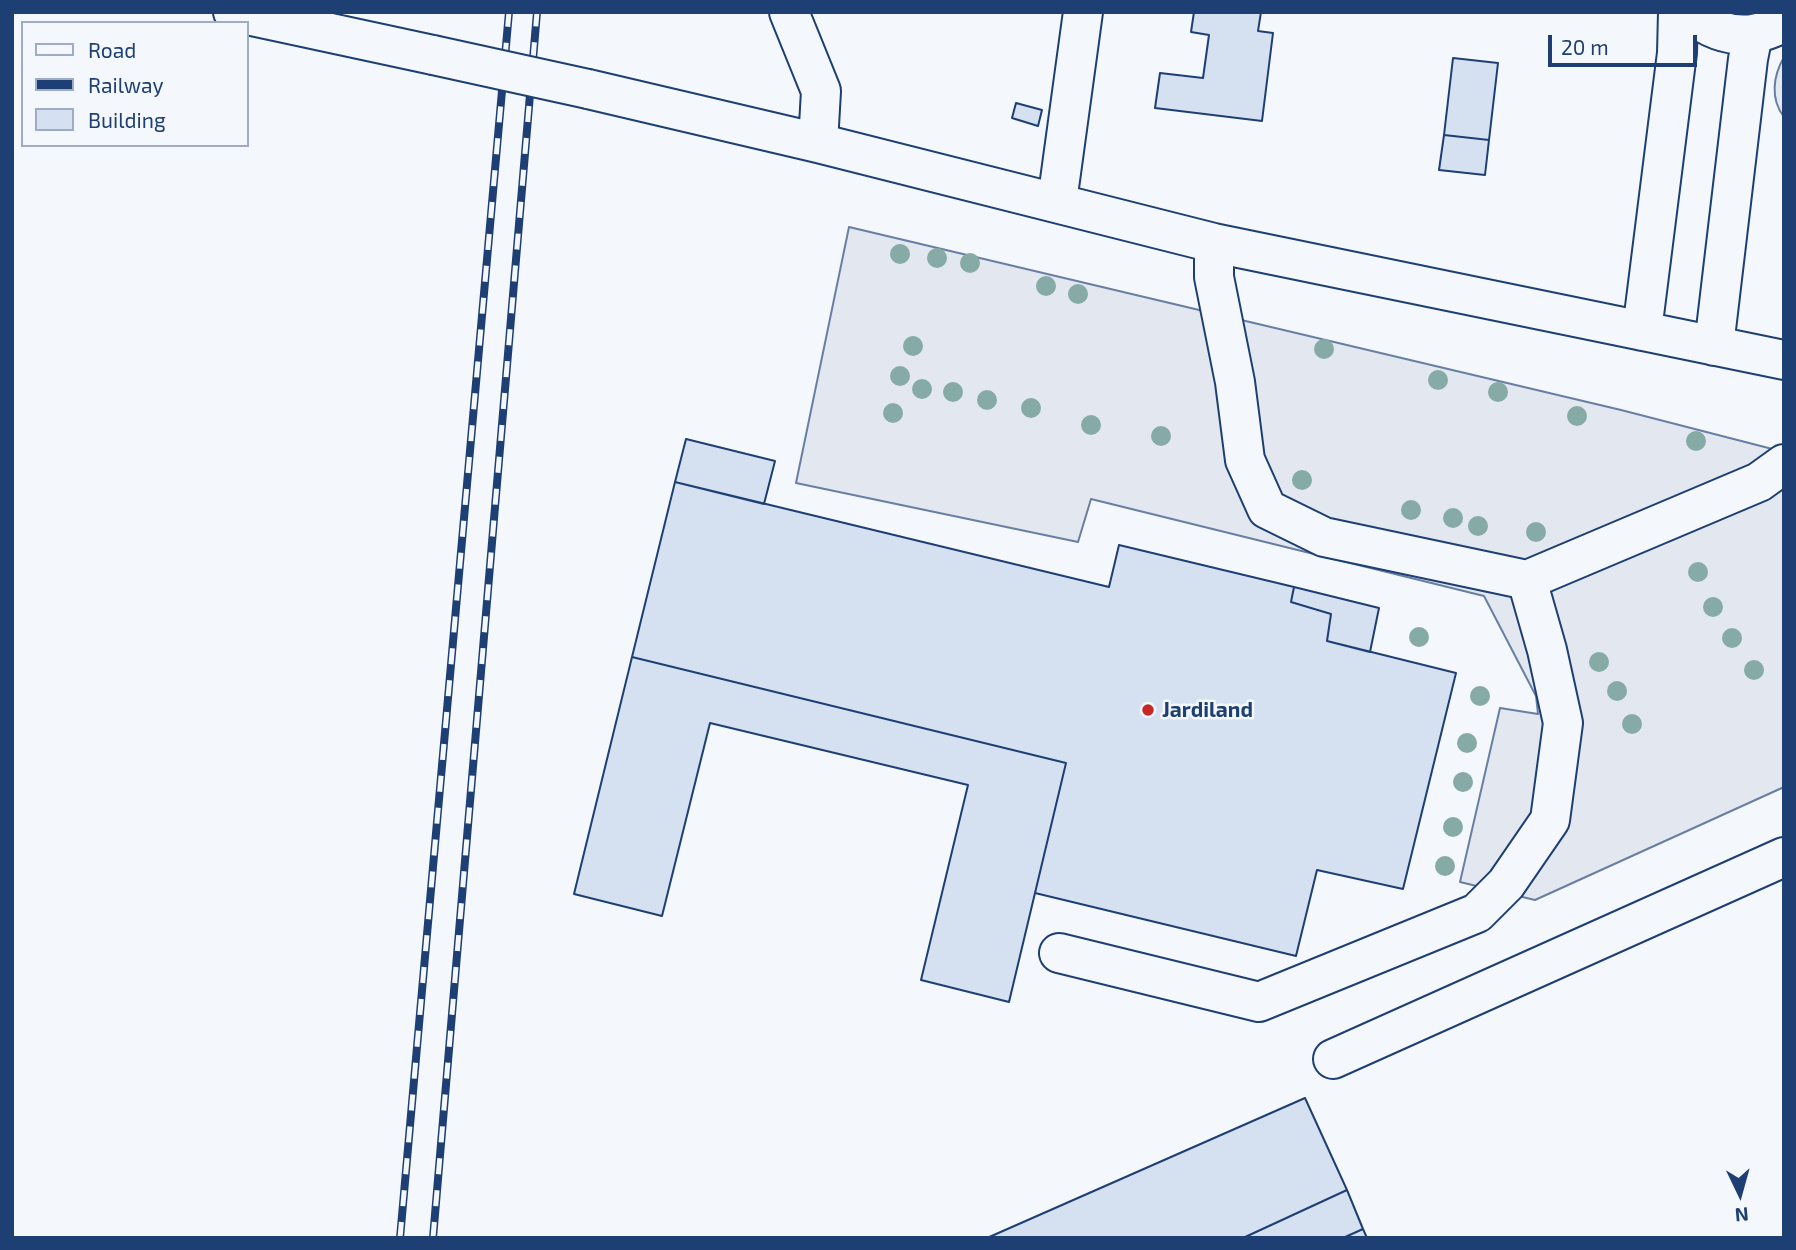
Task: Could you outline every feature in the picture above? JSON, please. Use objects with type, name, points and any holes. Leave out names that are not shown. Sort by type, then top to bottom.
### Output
[{"type":"street","points":[[233,12],[588,89],[818,143],[1214,243],[1784,360]]},
{"type":"street","points":[[789,12],[821,91],[818,143]]},
{"type":"street","points":[[1057,202],[1083,12]]},
{"type":"street","points":[[1642,331],[1677,54],[1678,12]]},
{"type":"street","points":[[1690,12],[1699,22],[1725,33],[1768,29]]},
{"type":"street","points":[[1714,346],[1748,59],[1768,29]]},
{"type":"street","points":[[1214,243],[1214,277],[1235,382],[1245,460],[1267,509],[1324,537],[1527,580],[1759,482],[1784,464]]},
{"type":"street","points":[[1059,953],[1259,1002],[1477,913],[1506,884],[1550,820],[1563,723],[1547,650],[1527,580]]},
{"type":"street","points":[[1333,1059],[1784,857]]},
{"type":"shaded area","points":[[1784,57],[1784,117],[1775,95],[1775,80]]},
{"type":"shaded area","points":[[849,227],[1621,410],[1784,452],[1784,787],[1535,900],[1460,882],[1500,708],[1538,714],[1536,696],[1484,596],[1091,499],[1078,542],[796,483]]},
{"type":"building","points":[[1194,12],[1261,12],[1258,31],[1273,33],[1262,121],[1155,108],[1160,73],[1203,78],[1209,35],[1191,32]]},
{"type":"building","points":[[1453,58],[1498,63],[1489,140],[1444,135]]},
{"type":"building","points":[[1016,103],[1042,110],[1038,126],[1012,118]]},
{"type":"building","points":[[1444,135],[1489,140],[1485,175],[1439,170]]},
{"type":"building","points":[[686,439],[775,461],[764,504],[675,482]]},
{"type":"building","name":"Jardiland","points":[[675,482],[1109,587],[1119,545],[1294,587],[1291,602],[1331,614],[1327,641],[1456,673],[1403,889],[1317,870],[1296,956],[1035,893],[1066,763],[632,657]]},
{"type":"building","points":[[1294,587],[1379,608],[1370,652],[1327,641],[1331,614],[1291,602]]},
{"type":"building","points":[[632,657],[1066,763],[1009,1002],[921,980],[968,785],[710,723],[662,916],[574,894]]},
{"type":"building","points":[[1305,1098],[1347,1190],[1243,1238],[987,1238]]},
{"type":"building","points":[[1347,1190],[1363,1229],[1343,1238],[1243,1238]]},
{"type":"building","points":[[1363,1229],[1367,1238],[1343,1238]]},
{"type":"railway","points":[[400,1238],[509,12]]},
{"type":"railway","points":[[433,1238],[537,12]]},
{"type":"place","name":"Jardiland","points":[[1148,710]]}]
